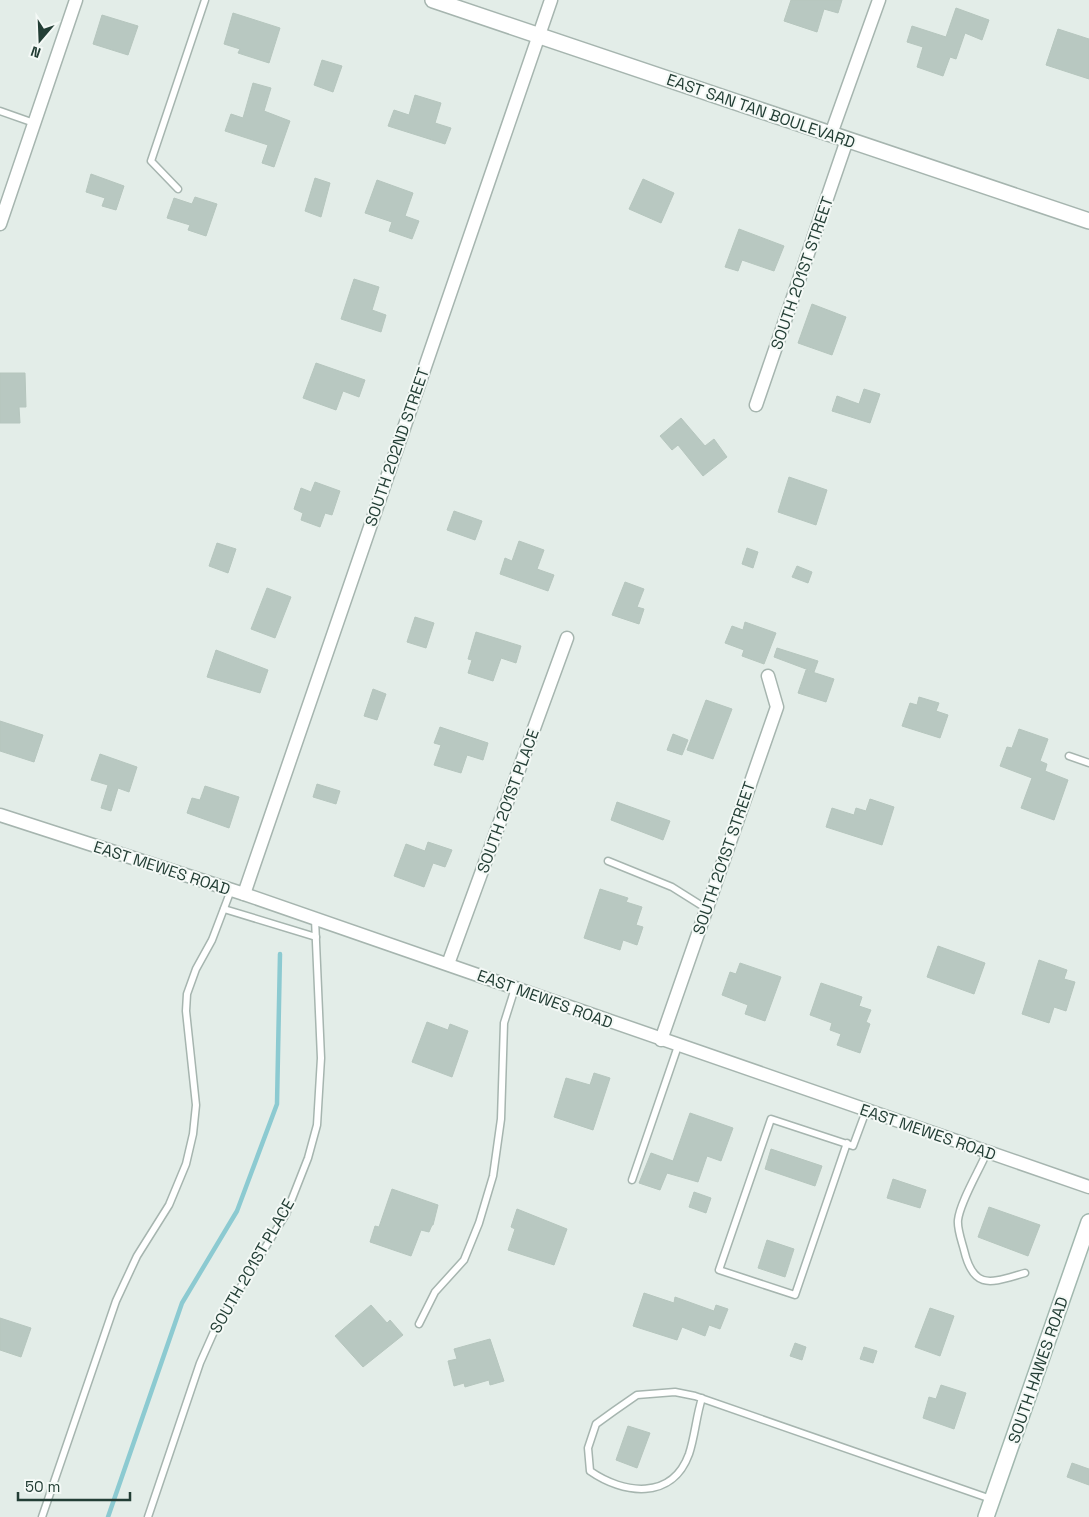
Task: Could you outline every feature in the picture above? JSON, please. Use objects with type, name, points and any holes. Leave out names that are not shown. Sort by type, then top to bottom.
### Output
[{"type":"street","points":[[0,224],[76,0]]},
{"type":"street","name":"EAST SAN TAN BOULEVARD","points":[[432,0],[1089,221]]},
{"type":"street","name":"SOUTH 202ND STREET","points":[[244,894],[551,0]]},
{"type":"street","points":[[831,134],[879,0]]},
{"type":"street","name":"SOUTH 201ST STREET","points":[[756,405],[847,140]]},
{"type":"street","name":"SOUTH 201ST PLACE","points":[[448,964],[567,638]]},
{"type":"street","name":"SOUTH 201ST STREET","points":[[661,1040],[777,706],[768,676]]},
{"type":"street","name":"EAST MEWES ROAD","points":[[0,815],[244,894],[1089,1187]]},
{"type":"street","name":"SOUTH HAWES ROAD","points":[[986,1517],[1089,1222]]},
{"type":"lane","points":[[178,189],[151,162],[205,0]]},
{"type":"lane","points":[[0,112],[34,124]]},
{"type":"lane","points":[[1069,756],[1089,762]]},
{"type":"lane","points":[[608,861],[672,887],[706,909]]},
{"type":"lane","points":[[42,1517],[116,1301],[137,1256],[170,1205],[186,1164],[193,1134],[196,1105],[187,1026],[187,994],[196,969],[212,940],[231,890]]},
{"type":"lane","points":[[224,908],[316,938]]},
{"type":"lane","name":"SOUTH 201ST PLACE","points":[[148,1517],[200,1363],[216,1327],[286,1214],[317,1125],[321,1058],[315,919]]},
{"type":"lane","points":[[419,1324],[435,1292],[464,1260],[479,1223],[490,1185],[501,1119],[504,1023],[515,988]]},
{"type":"lane","points":[[632,1180],[678,1046]]},
{"type":"lane","points":[[847,1144],[795,1295],[719,1270],[771,1119],[854,1146],[866,1111]]},
{"type":"lane","points":[[987,1152],[958,1221],[966,1258],[972,1274],[979,1280],[989,1283],[1025,1273]]},
{"type":"lane","points":[[702,1398],[696,1416],[689,1455],[677,1472],[660,1486],[634,1490],[606,1482],[590,1471],[588,1448],[596,1424],[637,1395],[675,1392],[702,1398],[993,1499]]},
{"type":"building","points":[[791,0],[842,0],[838,13],[824,9],[817,32],[784,21]]},
{"type":"building","points":[[956,8],[989,20],[982,40],[965,33],[956,59],[950,57],[943,76],[917,67],[923,47],[907,42],[912,26],[946,37]]},
{"type":"building","points":[[233,13],[280,28],[269,63],[238,53],[240,49],[224,44]]},
{"type":"building","points":[[102,15],[138,26],[128,55],[93,44]]},
{"type":"building","points":[[1058,29],[1089,39],[1089,79],[1046,65]]},
{"type":"building","points":[[322,60],[342,66],[333,92],[314,85]]},
{"type":"building","points":[[253,83],[271,88],[264,111],[290,121],[274,167],[262,163],[268,145],[225,131],[231,114],[243,118]]},
{"type":"building","points":[[415,95],[441,103],[435,123],[451,128],[445,144],[388,126],[394,110],[409,115]]},
{"type":"building","points":[[91,174],[124,186],[116,210],[102,206],[105,198],[86,192]]},
{"type":"building","points":[[315,178],[330,183],[321,217],[305,211]]},
{"type":"building","points":[[643,179],[674,193],[661,223],[629,209]]},
{"type":"building","points":[[377,180],[413,193],[405,216],[419,221],[412,239],[389,231],[392,222],[365,213]]},
{"type":"building","points":[[195,197],[217,204],[206,236],[188,230],[190,225],[167,218],[174,198],[192,204]]},
{"type":"building","points":[[739,229],[784,246],[774,271],[742,260],[738,271],[725,267]]},
{"type":"building","points":[[354,279],[379,287],[372,310],[386,315],[381,332],[341,319]]},
{"type":"building","points":[[812,304],[846,317],[832,355],[798,343]]},
{"type":"building","points":[[316,363],[365,380],[359,397],[343,391],[336,410],[303,398]]},
{"type":"building","points":[[0,373],[25,373],[26,407],[19,407],[20,423],[0,423]]},
{"type":"building","points":[[864,389],[880,394],[870,423],[832,411],[837,396],[859,404]]},
{"type":"building","points":[[681,418],[705,446],[714,439],[727,457],[703,476],[678,445],[672,450],[660,436]]},
{"type":"building","points":[[789,477],[827,490],[816,525],[778,512]]},
{"type":"building","points":[[315,482],[340,491],[332,515],[325,513],[320,527],[301,520],[303,513],[294,509],[301,488],[311,492]]},
{"type":"building","points":[[454,511],[482,521],[475,540],[447,530]]},
{"type":"building","points":[[519,541],[544,550],[537,569],[554,575],[548,591],[500,574],[505,558],[512,561]]},
{"type":"building","points":[[217,543],[236,549],[228,573],[209,566]]},
{"type":"building","points":[[747,548],[758,552],[753,568],[742,564]]},
{"type":"building","points":[[797,566],[812,572],[808,583],[792,577]]},
{"type":"building","points":[[625,582],[644,589],[637,607],[644,609],[639,624],[612,615]]},
{"type":"building","points":[[267,588],[291,597],[275,638],[251,629]]},
{"type":"building","points":[[415,617],[434,623],[426,648],[407,642]]},
{"type":"building","points":[[745,622],[776,633],[764,664],[742,656],[744,650],[725,643],[732,626],[743,630]]},
{"type":"building","points":[[476,632],[521,646],[516,663],[501,658],[493,681],[468,673],[472,660],[468,659]]},
{"type":"building","points":[[777,648],[818,661],[814,672],[774,657]]},
{"type":"building","points":[[216,650],[268,670],[260,693],[207,677]]},
{"type":"building","points":[[806,670],[834,679],[826,702],[798,693]]},
{"type":"building","points":[[373,689],[386,694],[377,720],[364,716]]},
{"type":"building","points":[[919,697],[939,703],[936,711],[948,715],[940,738],[902,726],[910,703],[917,705]]},
{"type":"building","points":[[706,700],[732,709],[713,759],[687,750]]},
{"type":"building","points":[[0,721],[43,735],[34,762],[0,751]]},
{"type":"building","points":[[440,727],[488,743],[483,760],[467,755],[461,773],[434,765],[441,745],[434,743]]},
{"type":"building","points":[[1019,729],[1048,739],[1040,761],[1047,764],[1045,771],[1068,780],[1054,820],[1021,808],[1032,778],[1000,766],[1007,747],[1012,748]]},
{"type":"building","points":[[673,734],[688,740],[682,755],[667,750]]},
{"type":"building","points":[[100,754],[137,767],[129,792],[118,788],[111,811],[101,808],[108,785],[91,780]]},
{"type":"building","points":[[317,784],[340,791],[336,804],[313,797]]},
{"type":"building","points":[[205,786],[239,797],[229,828],[187,813],[192,798],[200,800]]},
{"type":"building","points":[[870,799],[894,807],[882,845],[826,827],[832,808],[854,815],[856,808],[866,811]]},
{"type":"building","points":[[617,802],[670,821],[663,840],[611,820]]},
{"type":"building","points":[[428,842],[452,850],[445,867],[433,863],[424,887],[394,876],[406,844],[425,851]]},
{"type":"building","points":[[600,889],[628,898],[626,902],[642,907],[636,925],[643,927],[637,945],[623,940],[620,950],[584,938]]},
{"type":"building","points":[[938,946],[985,963],[974,994],[927,977]]},
{"type":"building","points":[[1039,960],[1067,970],[1064,979],[1075,982],[1066,1011],[1054,1007],[1049,1023],[1022,1014]]},
{"type":"building","points":[[740,963],[781,977],[765,1021],[745,1014],[748,1005],[722,995],[730,972],[736,974]]},
{"type":"building","points":[[821,983],[862,997],[859,1006],[871,1010],[866,1022],[870,1024],[860,1053],[837,1045],[841,1034],[830,1030],[832,1023],[810,1015]]},
{"type":"building","points":[[427,1022],[448,1030],[450,1024],[468,1031],[452,1077],[412,1062]]},
{"type":"building","points":[[594,1073],[610,1078],[593,1130],[554,1117],[566,1078],[590,1085]]},
{"type":"building","points":[[690,1113],[733,1128],[721,1161],[707,1156],[698,1182],[667,1173],[660,1190],[639,1183],[651,1153],[673,1161]]},
{"type":"building","points":[[771,1149],[822,1166],[815,1186],[765,1169]]},
{"type":"building","points":[[893,1179],[926,1190],[920,1208],[887,1198]]},
{"type":"building","points":[[392,1189],[438,1205],[433,1225],[429,1232],[421,1230],[411,1256],[370,1242],[375,1226],[379,1227]]},
{"type":"building","points":[[694,1192],[711,1198],[706,1213],[689,1207]]},
{"type":"building","points":[[989,1207],[1040,1225],[1028,1256],[978,1237]]},
{"type":"building","points":[[517,1209],[567,1229],[554,1265],[508,1250],[515,1229],[511,1227]]},
{"type":"building","points":[[767,1240],[794,1249],[785,1277],[758,1268]]},
{"type":"building","points":[[644,1293],[674,1303],[675,1297],[714,1311],[716,1305],[728,1309],[720,1329],[709,1325],[705,1336],[682,1327],[677,1340],[633,1326]]},
{"type":"building","points":[[371,1305],[387,1323],[390,1320],[403,1335],[363,1367],[335,1336]]},
{"type":"building","points":[[930,1308],[954,1316],[940,1356],[915,1347]]},
{"type":"building","points":[[0,1318],[31,1328],[21,1357],[0,1350]]},
{"type":"building","points":[[490,1339],[504,1381],[490,1385],[489,1380],[465,1387],[464,1383],[454,1386],[448,1361],[457,1359],[454,1349]]},
{"type":"building","points":[[795,1343],[806,1347],[802,1360],[790,1356]]},
{"type":"building","points":[[864,1347],[877,1351],[873,1363],[860,1359]]},
{"type":"building","points":[[941,1385],[966,1393],[954,1429],[923,1418],[929,1397],[936,1399]]},
{"type":"building","points":[[628,1426],[650,1433],[637,1468],[616,1460]]},
{"type":"building","points":[[1072,1463],[1089,1469],[1089,1485],[1067,1477]]},
{"type":"waterway","points":[[108,1517],[182,1303],[237,1211],[277,1104],[280,954]]}]
